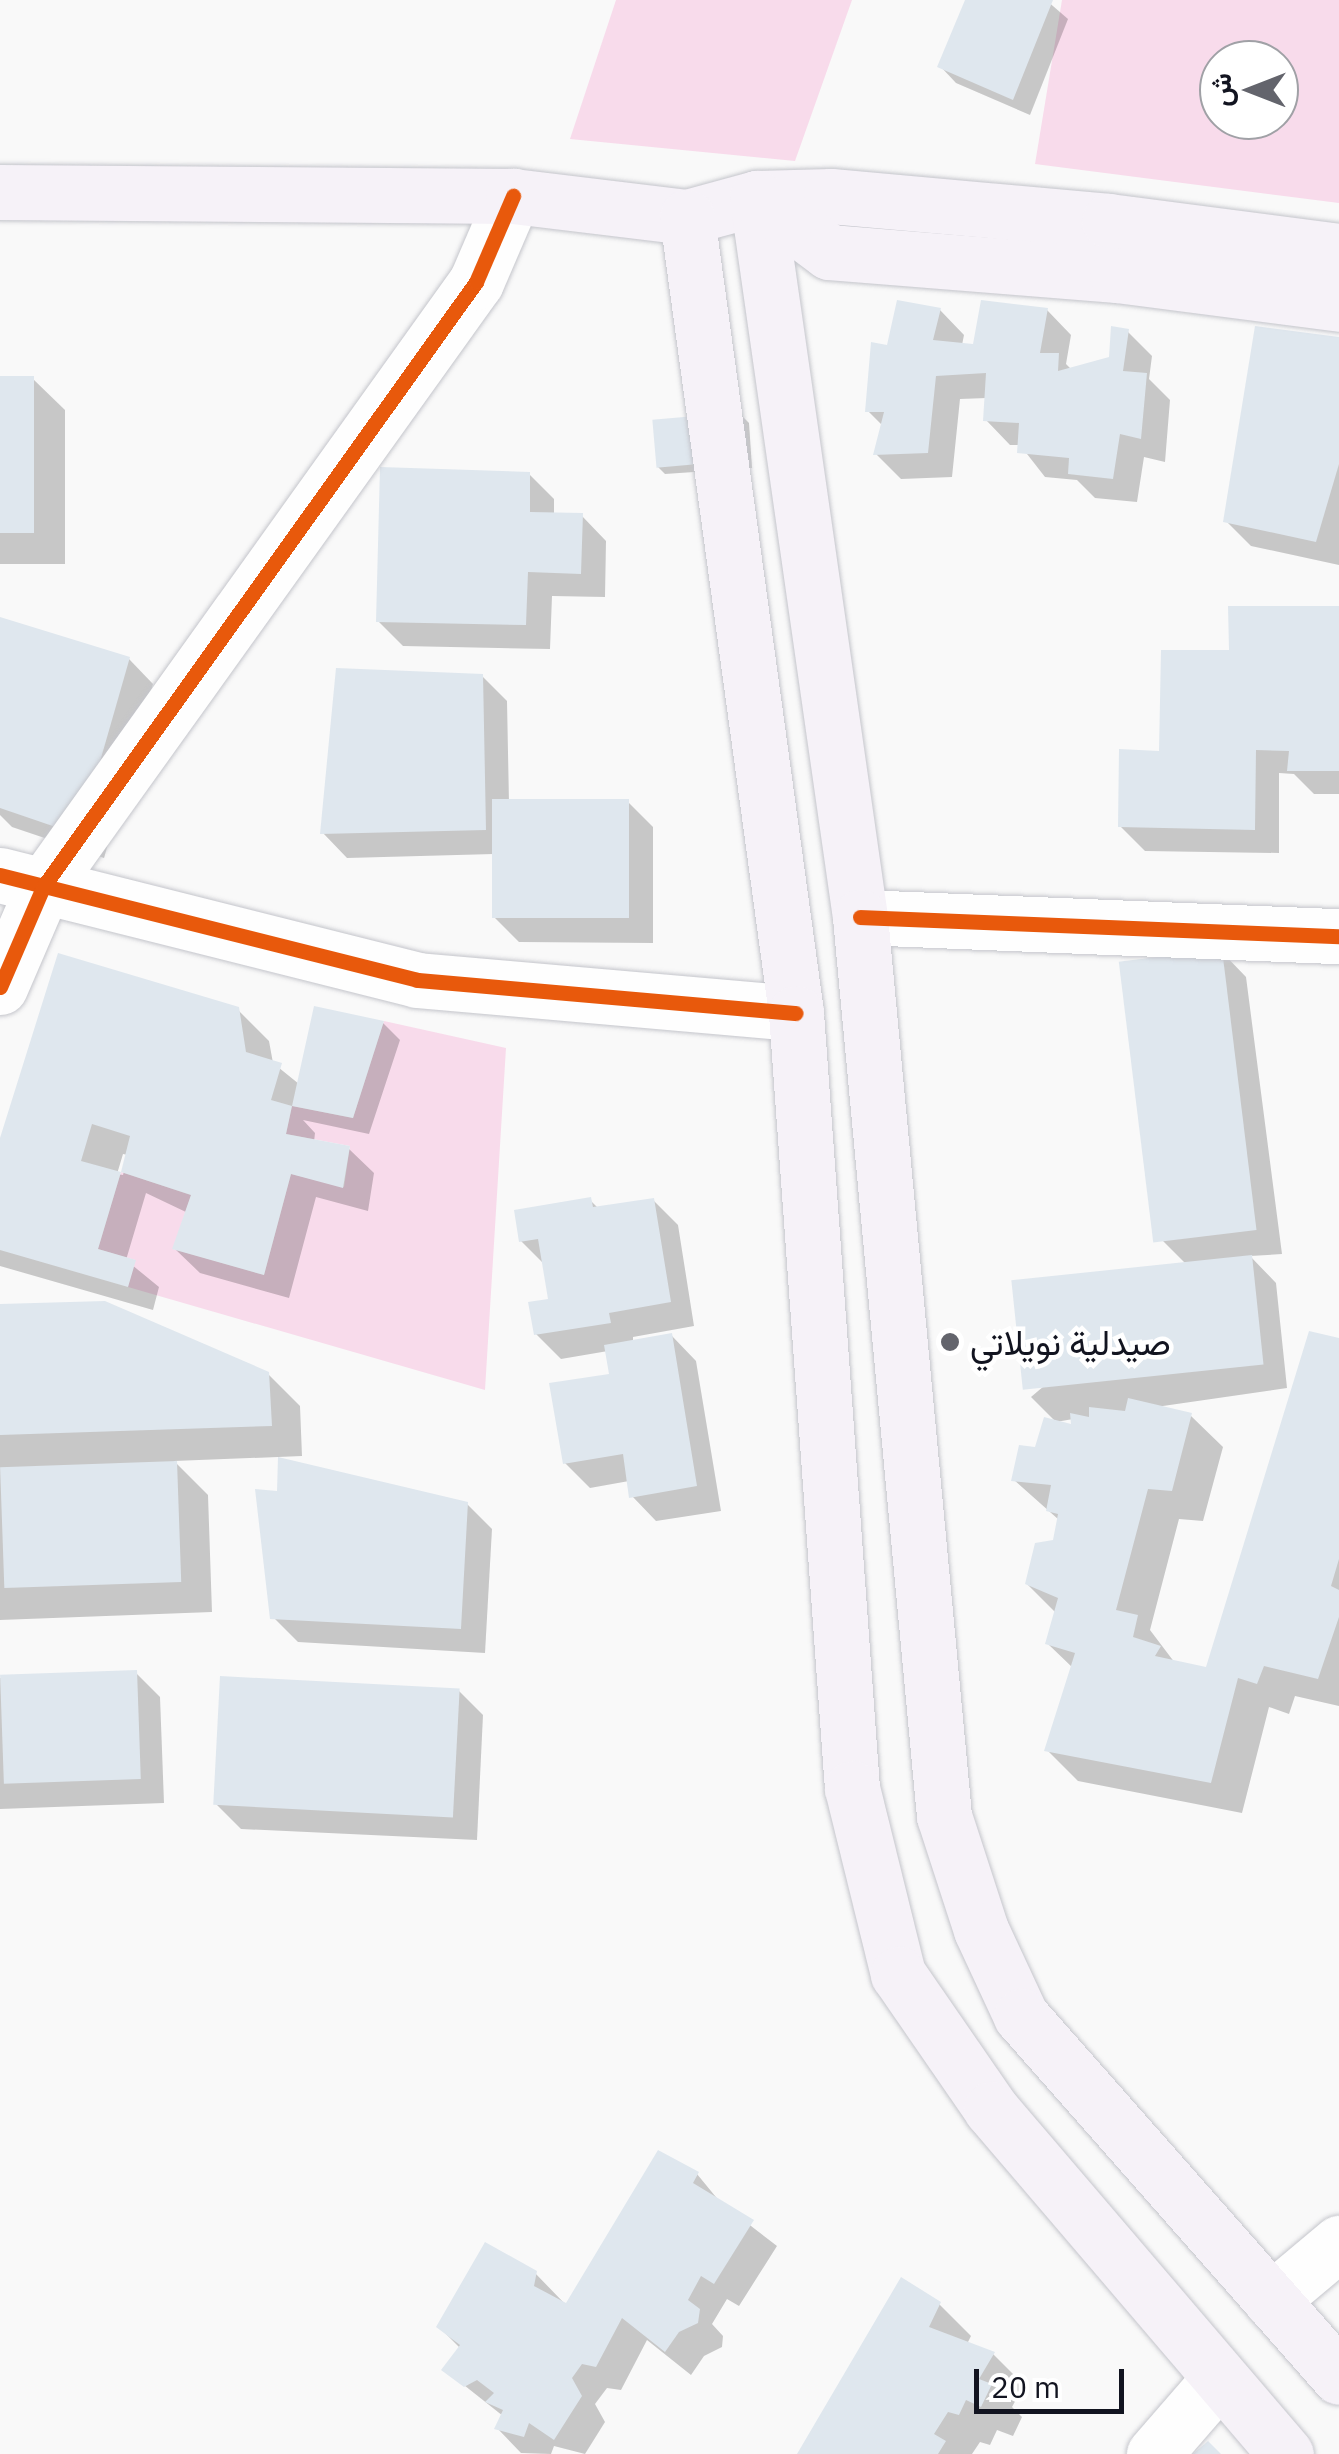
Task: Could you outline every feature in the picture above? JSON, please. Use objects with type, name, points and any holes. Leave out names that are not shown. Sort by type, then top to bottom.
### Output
[{"type":"main road","points":[[0,192],[513,196],[687,217],[757,198],[831,196],[1070,218],[1339,252]]},
{"type":"main road","points":[[757,198],[830,252],[1117,275],[1339,304]]},
{"type":"main road","points":[[757,198],[860,917],[944,1816],[981,1930],[1021,2016],[1339,2377]]},
{"type":"main road","points":[[687,217],[796,1013],[852,1788],[898,1974],[990,2109],[1218,2380],[1286,2454]]},
{"type":"street","points":[[0,987],[21,881],[476,282],[513,196]]},
{"type":"street","points":[[21,881],[417,980],[796,1013]]},
{"type":"street","points":[[860,917],[1339,936]]},
{"type":"street","points":[[1272,2300],[1339,2242]]},
{"type":"street","points":[[1154,2454],[1218,2380]]},
{"type":"shaded area","points":[[616,0],[852,0],[795,161],[570,139]]},
{"type":"shaded area","points":[[1062,0],[1339,0],[1339,203],[1035,164]]},
{"type":"shaded area","points":[[384,1021],[506,1048],[485,1390],[128,1287],[135,1260],[98,1249],[121,1172],[191,1195],[173,1249],[264,1275],[291,1174],[344,1187],[350,1146],[286,1134],[292,1106],[353,1118]]},
{"type":"building","points":[[965,0],[1053,0],[1013,100],[937,67]]},
{"type":"building","points":[[897,300],[941,308],[933,340],[973,344],[981,300],[1048,308],[1040,353],[1059,353],[1058,371],[1109,357],[1111,326],[1129,329],[1123,371],[1147,373],[1141,439],[1120,434],[1113,479],[1068,474],[1069,458],[1017,453],[1019,423],[983,421],[986,373],[936,376],[928,453],[873,455],[884,412],[865,412],[871,342],[887,345]]},
{"type":"building","points":[[1255,326],[1339,337],[1339,464],[1316,542],[1223,522]]},
{"type":"building","points":[[0,376],[34,376],[34,533],[0,533]]},
{"type":"building","points":[[742,412],[746,460],[657,468],[652,420]]},
{"type":"building","points":[[380,467],[530,472],[530,512],[583,513],[581,574],[528,572],[526,625],[376,622]]},
{"type":"building","points":[[1228,606],[1339,606],[1339,771],[1287,771],[1289,751],[1256,750],[1255,830],[1118,827],[1119,749],[1159,751],[1161,650],[1229,650]]},
{"type":"building","points":[[0,617],[130,657],[79,835],[0,808]]},
{"type":"building","points":[[336,668],[483,674],[486,830],[320,834]]},
{"type":"building","points":[[492,799],[629,799],[629,918],[492,918]]},
{"type":"building","points":[[1222,949],[1256,1230],[1153,1243],[1119,962]]},
{"type":"building","points":[[58,953],[239,1007],[246,1052],[282,1063],[271,1100],[292,1106],[286,1134],[350,1146],[343,1188],[291,1174],[264,1275],[172,1249],[191,1195],[121,1172],[98,1249],[136,1260],[128,1287],[0,1250],[0,1138]],"holes":[[[92,1124],[130,1136],[121,1172],[81,1161]]]},
{"type":"building","points":[[314,1006],[384,1021],[353,1118],[292,1106]]},
{"type":"building","points":[[591,1197],[593,1207],[654,1198],[671,1302],[609,1313],[611,1323],[534,1335],[528,1302],[548,1299],[538,1239],[519,1242],[514,1210]]},
{"type":"building","points":[[1252,1255],[1263,1364],[1023,1390],[1011,1280]]},
{"type":"building","points":[[105,1301],[269,1372],[272,1426],[0,1435],[0,1304]]},
{"type":"building","points":[[1309,1331],[1339,1338],[1339,1559],[1331,1586],[1339,1590],[1339,1617],[1318,1679],[1264,1666],[1257,1684],[1238,1678],[1211,1783],[1044,1751],[1075,1653],[1045,1644],[1058,1598],[1025,1584],[1035,1543],[1053,1540],[1058,1514],[1046,1511],[1051,1485],[1011,1481],[1019,1445],[1035,1447],[1044,1417],[1071,1424],[1070,1413],[1089,1417],[1089,1407],[1125,1411],[1128,1398],[1192,1413],[1172,1491],[1148,1489],[1116,1610],[1138,1615],[1133,1637],[1161,1646],[1155,1656],[1206,1667]]},
{"type":"building","points":[[672,1333],[697,1486],[629,1498],[623,1454],[563,1464],[549,1383],[609,1374],[604,1345]]},
{"type":"building","points":[[278,1457],[468,1502],[461,1629],[270,1619],[255,1489],[277,1491]]},
{"type":"building","points":[[177,1461],[181,1582],[4,1588],[0,1467]]},
{"type":"building","points":[[137,1670],[141,1779],[4,1784],[0,1675]]},
{"type":"building","points":[[220,1676],[460,1689],[453,1817],[213,1805]]},
{"type":"building","points":[[658,2150],[699,2172],[693,2183],[754,2220],[714,2284],[701,2276],[688,2300],[700,2309],[698,2323],[679,2332],[665,2352],[622,2318],[596,2367],[582,2364],[572,2378],[582,2396],[554,2440],[529,2423],[524,2437],[494,2429],[503,2410],[485,2402],[494,2393],[477,2380],[464,2387],[441,2370],[460,2345],[436,2327],[485,2242],[537,2271],[534,2286],[566,2303]]},
{"type":"building","points":[[901,2277],[941,2302],[929,2327],[995,2352],[979,2379],[992,2384],[981,2407],[966,2400],[959,2415],[948,2412],[934,2434],[946,2441],[938,2454],[797,2454]]},
{"type":"building","points":[[1208,2441],[1221,2454],[1193,2454]]},
{"type":"cycle path","points":[[0,987],[43,887],[476,282],[513,196]]},
{"type":"cycle path","points":[[0,875],[417,980],[796,1013]]},
{"type":"cycle path","points":[[860,917],[1339,936]]},
{"type":"place","name":"صيدلية نويلاتي","points":[[950,1342]]}]
